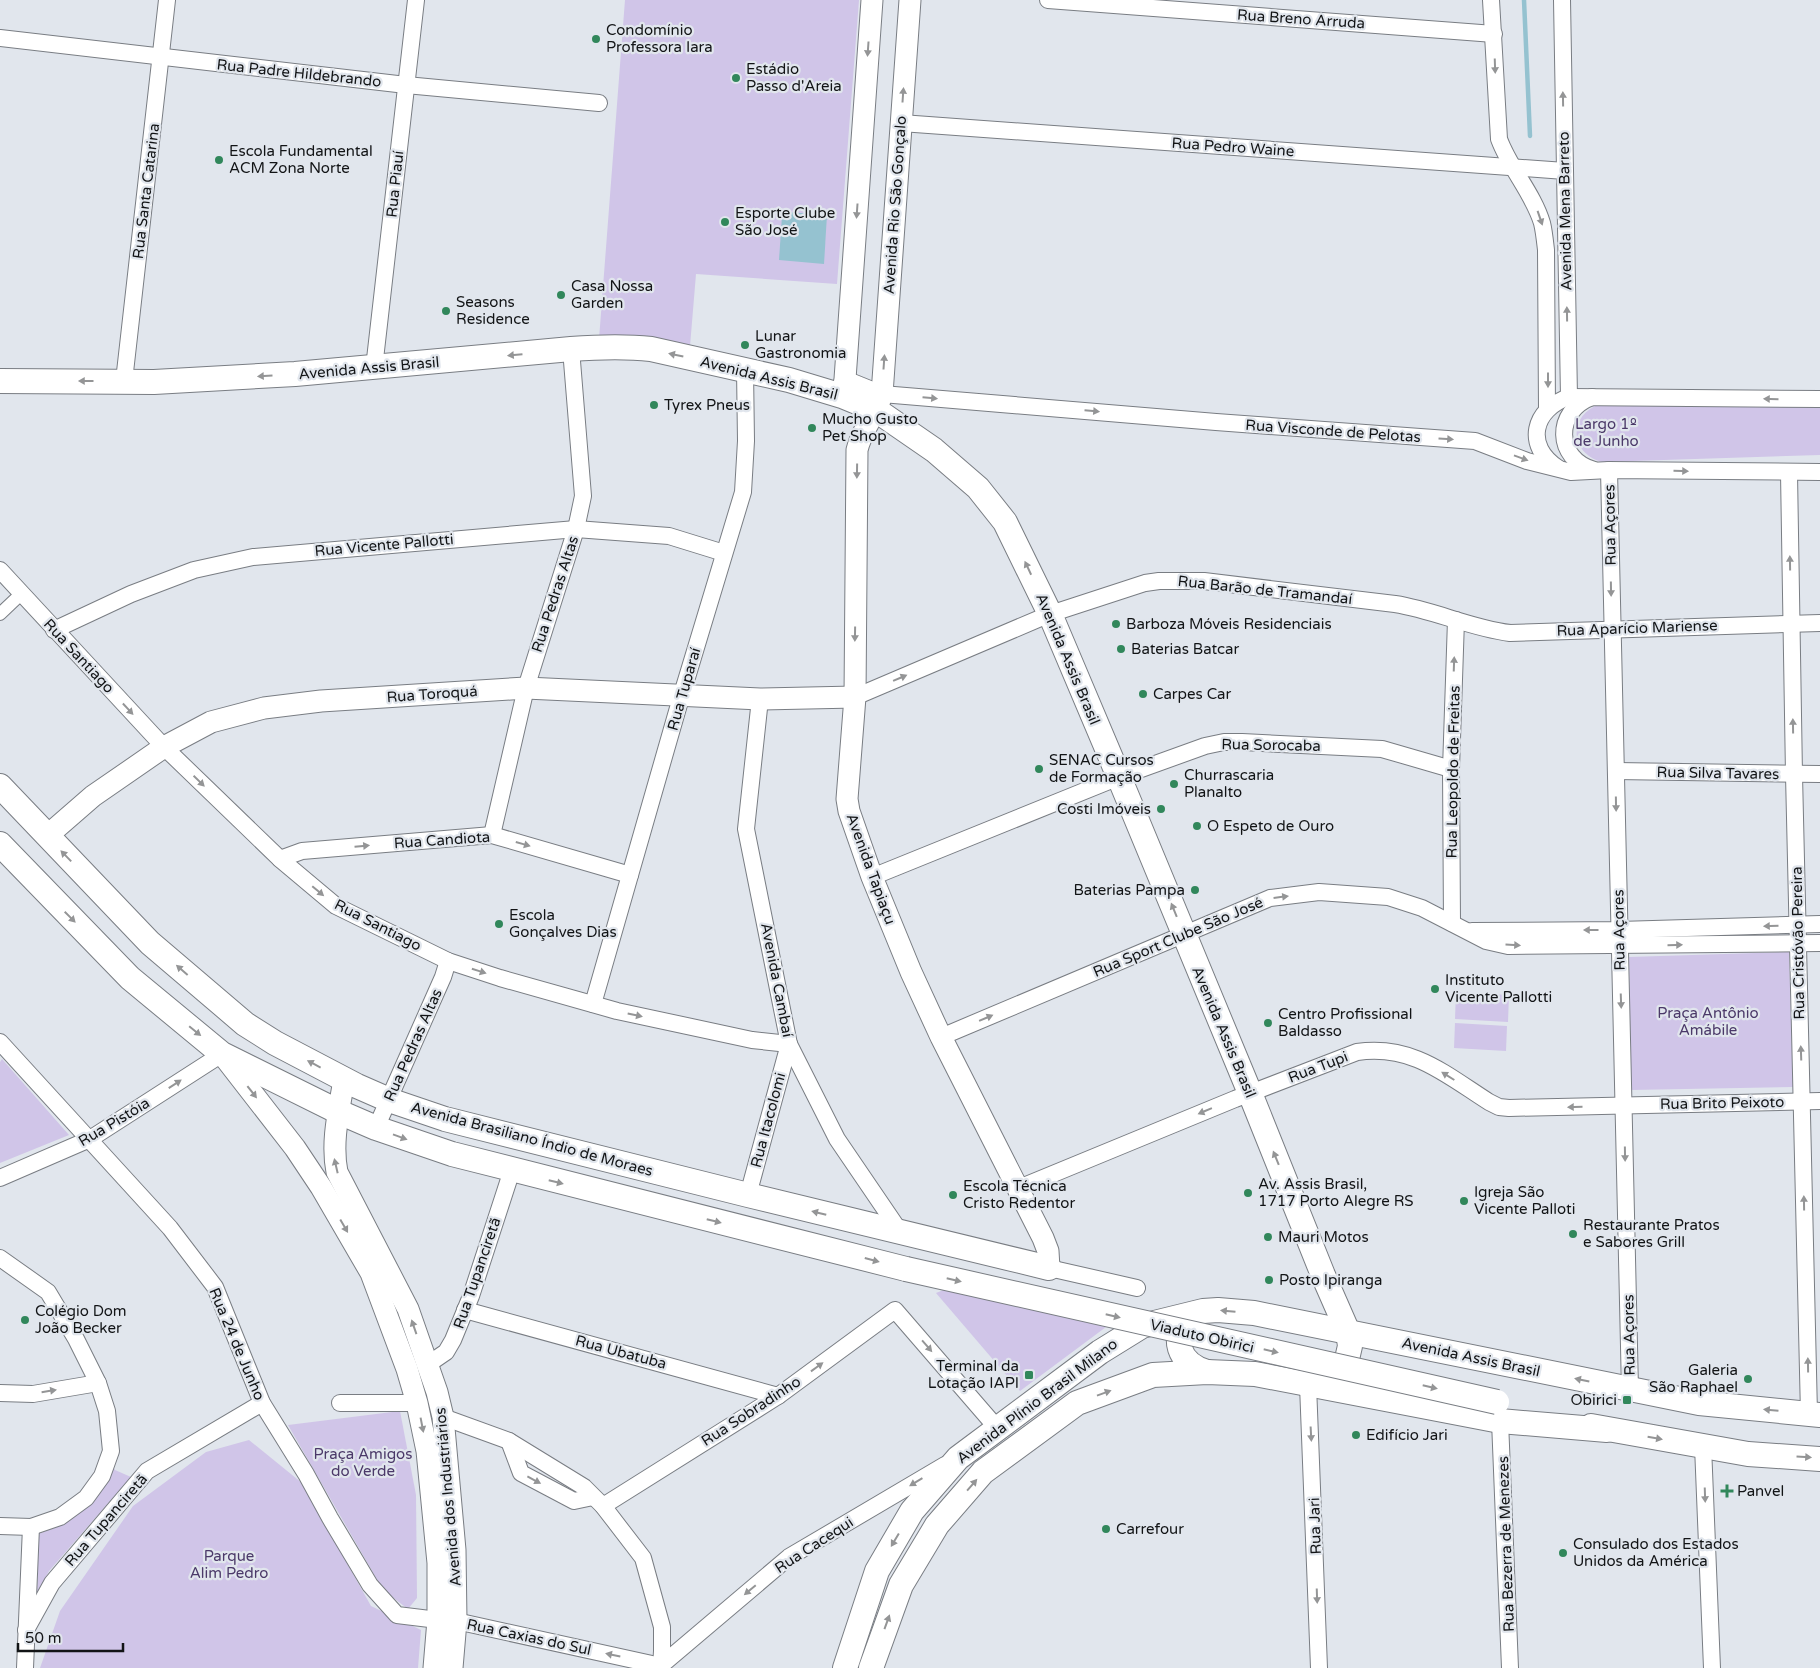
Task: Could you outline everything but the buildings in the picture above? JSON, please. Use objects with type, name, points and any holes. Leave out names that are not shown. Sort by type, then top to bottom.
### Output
[{"type":"main road","name":"Avenida Assis Brasil","points":[[0,381],[154,382],[248,377],[374,368],[609,346],[644,348],[789,380],[844,387],[879,402],[978,488],[1005,522],[1050,614],[1348,1332],[1699,1403],[1815,1414]]},
{"type":"main road","name":"Avenida Brasiliano Índio de Moraes","points":[[0,786],[150,943],[244,1024],[344,1080],[389,1100],[445,1119],[1049,1268]]},
{"type":"main road","points":[[4,853],[130,978],[222,1054],[339,1112],[376,1128],[452,1154],[512,1170]]},
{"type":"main road","name":"Viaduto Obirici","points":[[512,1170],[906,1269],[1499,1411]]},
{"type":"main road","name":"Avenida Plínio Brasil Milano","points":[[845,1668],[877,1571],[912,1511],[958,1458],[1100,1352],[1142,1326],[1203,1311],[1218,1310],[1254,1313],[1348,1332]]},
{"type":"main road","points":[[1203,1311],[1194,1314],[1187,1320],[1179,1338],[1183,1357],[1190,1364],[1207,1372]]},
{"type":"main road","points":[[1308,1385],[1332,1378],[1341,1370],[1348,1359],[1350,1346],[1348,1332]]},
{"type":"main road","name":"Avenida Plínio Brasil Milano","points":[[871,1668],[901,1585],[938,1525],[983,1472],[1077,1404],[1153,1375],[1207,1372],[1255,1374],[1308,1385]]},
{"type":"main road","points":[[1308,1385],[1499,1411],[1748,1454],[1820,1458]]},
{"type":"street","name":"Rua Santa Catarina","points":[[124,381],[167,0]]},
{"type":"street","name":"Rua Piauí","points":[[374,368],[416,0]]},
{"type":"street","points":[[844,387],[872,0]]},
{"type":"street","name":"Avenida Rio São Gonçalo","points":[[879,402],[910,0]]},
{"type":"street","name":"Rua Breno Arruda","points":[[1048,0],[1494,34]]},
{"type":"street","name":"Avenida Mena Barreto","points":[[1491,0],[1499,139],[1512,167],[1535,206],[1542,224],[1546,250],[1547,409],[1539,425],[1538,442],[1542,453],[1560,469]]},
{"type":"street","name":"Avenida Mena Barreto","points":[[1562,0],[1569,398]]},
{"type":"street","name":"Rua Padre Hildebrando","points":[[0,38],[406,85],[599,103]]},
{"type":"street","name":"Rua Pedro Waine","points":[[901,123],[1564,171]]},
{"type":"street","name":"Rua Pedras Altas","points":[[492,835],[526,688],[576,529],[583,496],[571,349]]},
{"type":"street","name":"Rua Tuparaí","points":[[594,1004],[682,694],[743,492],[746,440],[745,370]]},
{"type":"street","points":[[1547,409],[1556,402],[1569,398],[1594,396],[1820,399]]},
{"type":"street","points":[[1594,396],[1583,400],[1574,408],[1567,418],[1564,435],[1569,452],[1576,461],[1586,467],[1603,470]]},
{"type":"street","name":"Rua Visconde de Pelotas","points":[[879,402],[1206,421],[1475,441],[1527,460],[1571,472],[1603,470],[1820,472]]},
{"type":"street","name":"Avenida Tapiaçu","points":[[879,402],[864,429],[857,450],[855,697],[847,799],[849,811],[872,877],[911,972],[941,1037],[1043,1238],[1048,1251],[1049,1268]]},
{"type":"street","name":"Rua Açores","points":[[1603,470],[1612,628],[1630,1390]]},
{"type":"street","name":"Rua Cristóvão Pereira","points":[[1789,473],[1797,925],[1802,1101],[1813,1251],[1815,1414]]},
{"type":"street","name":"Rua Vicente Pallotti","points":[[54,630],[132,594],[194,570],[253,557],[576,529],[669,536],[724,553]]},
{"type":"street","name":"Rua Santiago","points":[[0,570],[164,747],[280,859],[336,906],[448,961],[500,978],[594,1004],[752,1040],[789,1044]]},
{"type":"street","name":"Rua Barão de Tramandaí","points":[[855,697],[1050,614],[1145,583],[1158,581],[1196,581],[1395,604],[1410,606],[1456,620]]},
{"type":"street","points":[[0,614],[22,594]]},
{"type":"street","name":"Rua Aparício Mariense","points":[[1456,620],[1493,631],[1510,633],[1612,628],[1820,623]]},
{"type":"street","name":"Rua Leopoldo de Freitas","points":[[1452,923],[1451,769],[1456,620]]},
{"type":"street","name":"Rua Toroquá","points":[[47,836],[93,796],[164,747],[211,722],[264,708],[321,701],[526,688],[760,699],[855,697]]},
{"type":"street","name":"Avenida Cambaí","points":[[760,699],[746,829],[789,1044],[837,1139],[900,1232]]},
{"type":"street","name":"Rua Sorocaba","points":[[872,877],[1119,777],[1205,746],[1224,742],[1382,749],[1451,769]]},
{"type":"street","name":"Rua Silva Tavares","points":[[1616,771],[1820,774]]},
{"type":"street","name":"Rua Candiota","points":[[280,859],[302,851],[492,835],[630,875]]},
{"type":"street","name":"Rua Sport Clube São José","points":[[941,1037],[1270,898],[1320,892],[1388,898],[1422,908],[1467,931],[1619,938]]},
{"type":"street","points":[[1619,938],[1820,924]]},
{"type":"street","points":[[1619,938],[1798,944],[1820,943]]},
{"type":"street","name":"Rua Pedras Altas","points":[[376,1128],[443,978],[448,961]]},
{"type":"street","name":"Rua 24 de Junho","points":[[0,1042],[170,1228],[215,1287],[262,1403],[306,1474],[370,1585],[397,1615],[447,1620]]},
{"type":"street","name":"Rua Itacolomi","points":[[748,1195],[789,1044]]},
{"type":"street","name":"Rua Tupi","points":[[1019,1188],[1250,1093],[1357,1052],[1385,1050],[1403,1053],[1419,1059],[1499,1107],[1624,1105]]},
{"type":"street","name":"Avenida dos Industriários","points":[[222,1054],[295,1148],[321,1187],[371,1273],[417,1367],[437,1392],[443,1417],[455,1550],[447,1584],[447,1620],[452,1668]]},
{"type":"street","name":"Rua Pistóia","points":[[0,1178],[90,1139],[222,1054]]},
{"type":"street","name":"Avenida dos Industriários","points":[[344,1080],[334,1146],[334,1158],[337,1172],[408,1309],[417,1367],[417,1403],[427,1451],[438,1563],[447,1584]]},
{"type":"street","name":"Rua Brito Peixoto","points":[[1624,1105],[1820,1101]]},
{"type":"street","name":"Rua Tupanciretã","points":[[417,1367],[437,1360],[446,1352],[454,1340],[512,1170]]},
{"type":"street","points":[[0,1258],[48,1292],[76,1339],[98,1383],[107,1412],[111,1451],[102,1476],[86,1498],[60,1517],[31,1527],[0,1526]]},
{"type":"street","points":[[1049,1268],[1136,1288]]},
{"type":"street","name":"Rua Ubatuba","points":[[465,1310],[778,1396]]},
{"type":"street","name":"Rua Sobradinho","points":[[598,1501],[778,1396],[895,1310],[998,1428]]},
{"type":"street","points":[[0,1393],[33,1394],[98,1383]]},
{"type":"street","name":"Rua Jari","points":[[1308,1385],[1319,1668]]},
{"type":"street","name":"Rua Tupanciretã","points":[[26,1630],[52,1583],[147,1471],[262,1403]]},
{"type":"street","points":[[340,1403],[417,1403]]},
{"type":"street","name":"Rua Bezerra de Menezes","points":[[1499,1411],[1510,1668]]},
{"type":"street","points":[[443,1417],[509,1441],[584,1487],[598,1501],[643,1558],[662,1627],[663,1639],[660,1667]]},
{"type":"street","points":[[1703,1446],[1712,1668]]},
{"type":"street","name":"Rua Cacequi","points":[[660,1667],[789,1557],[958,1458]]},
{"type":"street","points":[[25,1668],[31,1527]]},
{"type":"street","name":"Avenida dos Industriários","points":[[434,1668],[447,1620]]},
{"type":"street","name":"Rua Caxias do Sul","points":[[447,1620],[660,1667]]},
{"type":"green space","name":"Esporte Clube São José","points":[[625,0],[859,0],[837,284],[696,274],[690,346],[599,339]]},
{"type":"green space","name":"Largo 1º de Junho","points":[[1600,404],[1820,406],[1820,455],[1602,462],[1583,451],[1578,443],[1577,434],[1582,416]]},
{"type":"green space","name":"Praça Antônio Amábile","points":[[1789,952],[1793,1087],[1631,1090],[1629,957]]},
{"type":"green space","points":[[1456,992],[1509,995],[1508,1022],[1455,1019]]},
{"type":"green space","points":[[1455,1023],[1507,1026],[1506,1051],[1454,1048]]},
{"type":"green space","points":[[2,1059],[69,1135],[0,1163],[0,1062]]},
{"type":"green space","points":[[946,1289],[1106,1327],[1020,1391],[936,1293]]},
{"type":"green space","name":"Praça Amigos do Verde","points":[[400,1411],[416,1495],[417,1598],[408,1609],[383,1590],[288,1425]]},
{"type":"green space","name":"Parque Alim Pedro","points":[[249,1440],[302,1483],[371,1606],[421,1630],[418,1668],[40,1668],[60,1611],[133,1506],[206,1452]]},
{"type":"green space","points":[[111,1463],[115,1470],[131,1477],[49,1571],[37,1594],[39,1534],[65,1522]]},
{"type":"water","points":[[787,212],[827,215],[824,264],[779,260],[782,216]]},
{"type":"waterway","points":[[1524,0],[1530,136]]},
{"type":"place","name":"Condomínio Professora Iara","points":[[596,39]]},
{"type":"place","name":"Estádio Passo d'Areia","points":[[736,78]]},
{"type":"place","name":"Escola Fundamental ACM Zona Norte","points":[[219,160]]},
{"type":"place","name":"Esporte Clube São José","points":[[725,222]]},
{"type":"place","name":"Casa Nossa Garden","points":[[561,295]]},
{"type":"place","name":"Seasons Residence","points":[[446,311]]},
{"type":"place","name":"Lunar Gastronomia","points":[[745,345]]},
{"type":"place","name":"Tyrex Pneus","points":[[654,405]]},
{"type":"place","name":"Mucho Gusto Pet Shop","points":[[812,428]]},
{"type":"place","name":"Barboza Móveis Residenciais","points":[[1116,624]]},
{"type":"place","name":"Baterias Batcar","points":[[1121,649]]},
{"type":"place","name":"Carpes Car","points":[[1143,694]]},
{"type":"place","name":"SENAC Cursos de Formação","points":[[1039,769]]},
{"type":"place","name":"Churrascaria Planalto","points":[[1174,784]]},
{"type":"place","name":"Costi Imóveis","points":[[1161,809]]},
{"type":"place","name":"O Espeto de Ouro","points":[[1197,826]]},
{"type":"place","name":"Baterias Pampa","points":[[1195,890]]},
{"type":"place","name":"Escola Gonçalves Dias","points":[[499,924]]},
{"type":"place","name":"Instituto Vicente Pallotti","points":[[1435,989]]},
{"type":"place","name":"Centro Profissional Baldasso","points":[[1268,1023]]},
{"type":"place","name":"Av. Assis Brasil, 1717 Porto Alegre RS","points":[[1248,1193]]},
{"type":"place","name":"Escola Técnica Cristo Redentor","points":[[953,1195]]},
{"type":"place","name":"Igreja São Vicente Palloti","points":[[1464,1201]]},
{"type":"place","name":"Restaurante Pratos e Sabores Grill","points":[[1573,1234]]},
{"type":"place","name":"Mauri Motos","points":[[1268,1237]]},
{"type":"place","name":"Posto Ipiranga","points":[[1269,1280]]},
{"type":"place","name":"Colégio Dom João Becker","points":[[25,1320]]},
{"type":"place","name":"Terminal da Lotação IAPI","points":[[1029,1375]]},
{"type":"place","name":"Galeria São Raphael","points":[[1748,1379]]},
{"type":"place","name":"Obirici","points":[[1627,1400]]},
{"type":"place","name":"Edifício Jari","points":[[1356,1435]]},
{"type":"place","name":"Panvel","points":[[1727,1491]]},
{"type":"place","name":"Carrefour","points":[[1106,1529]]},
{"type":"place","name":"Consulado dos Estados Unidos da América","points":[[1563,1553]]}]
